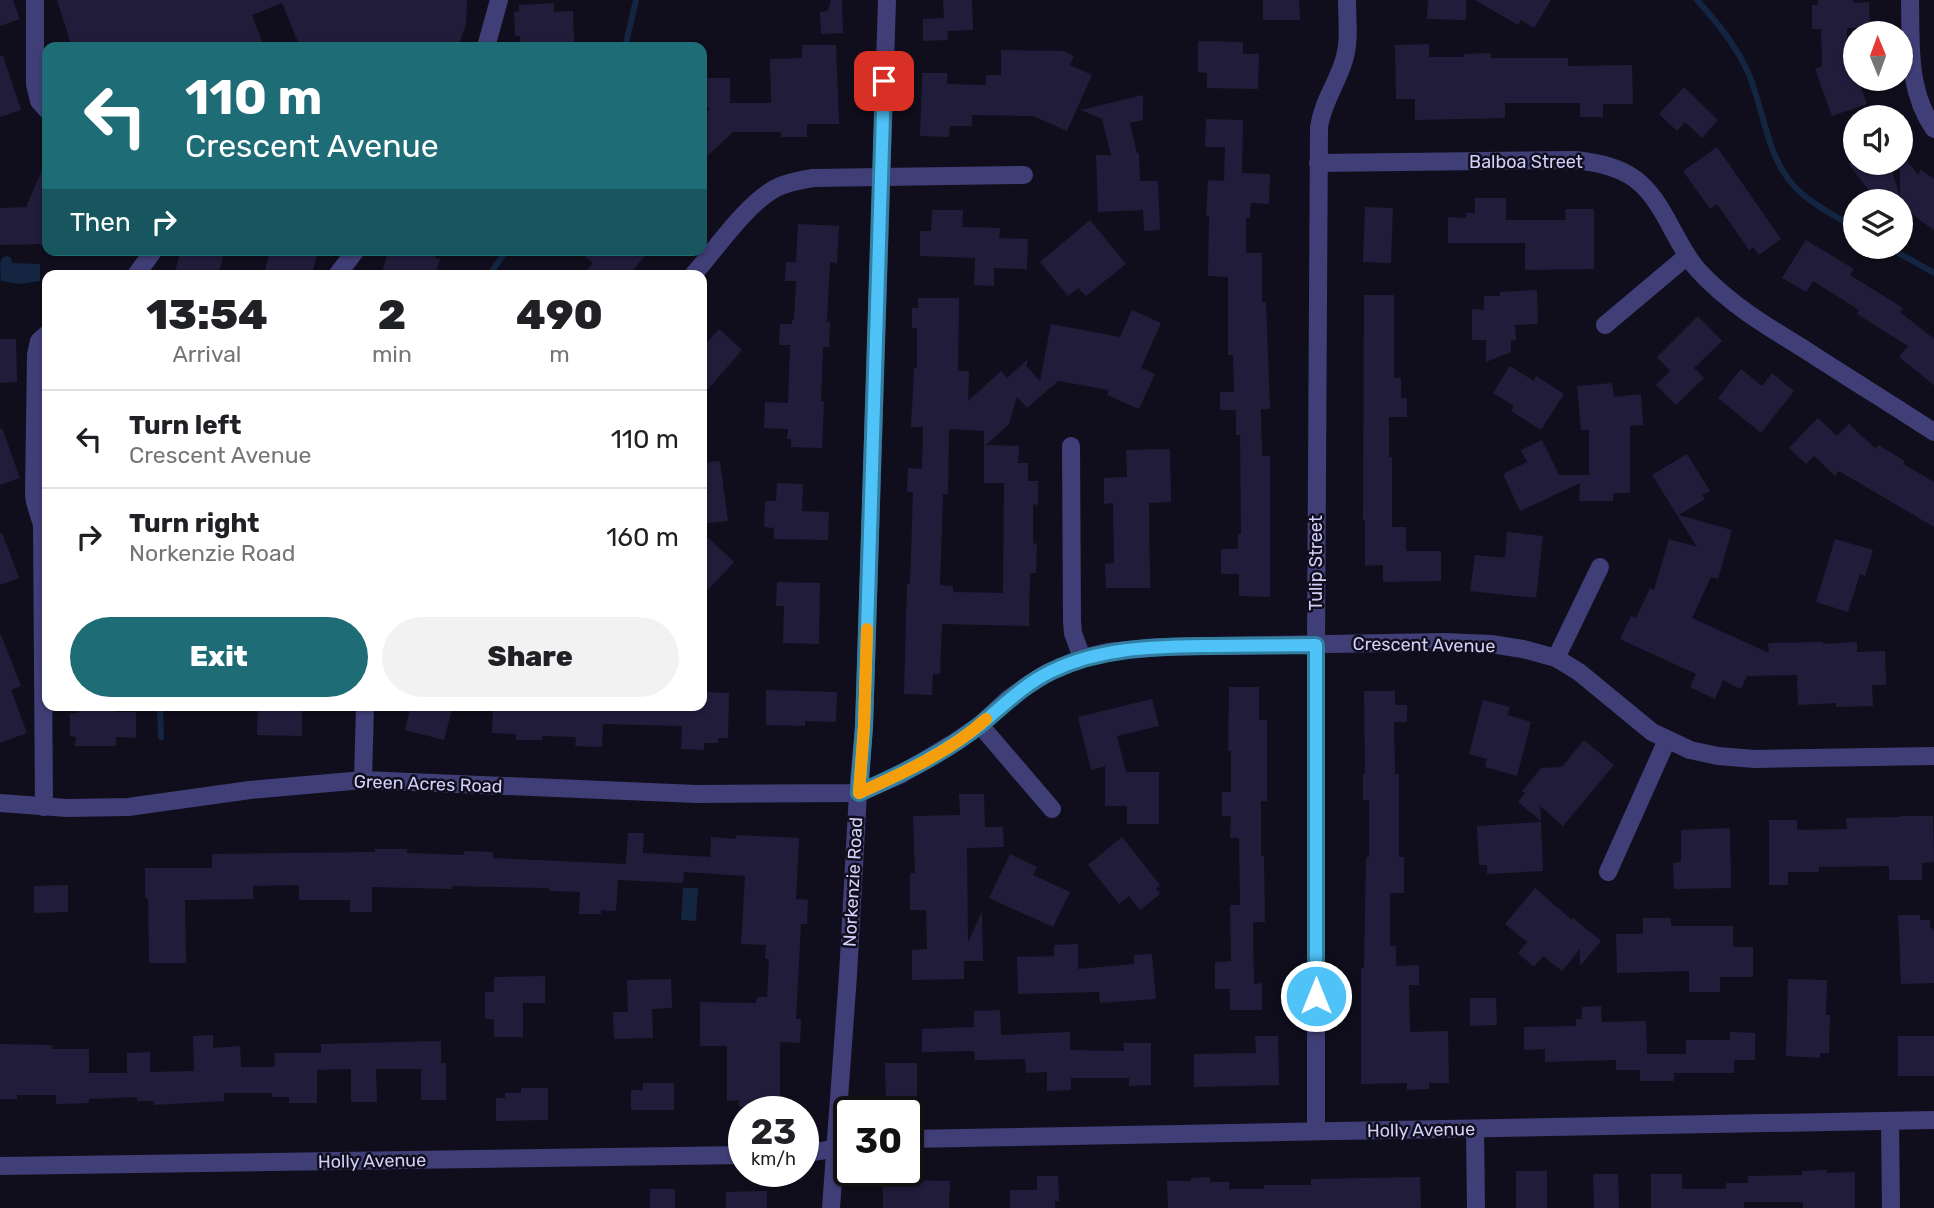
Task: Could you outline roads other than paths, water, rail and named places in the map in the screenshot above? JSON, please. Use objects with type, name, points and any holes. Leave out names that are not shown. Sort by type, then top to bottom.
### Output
[{"type":"street","points":[[35,0],[35,85],[42,104]]},
{"type":"street","points":[[487,42],[499,0]]},
{"type":"street","name":"Norkenzie Road","points":[[843,1096],[864,727],[887,0]]},
{"type":"street","name":"Tulip Street","points":[[1316,1131],[1318,163],[1323,105],[1345,59],[1347,0]]},
{"type":"street","points":[[1910,0],[1911,54],[1916,90],[1922,109],[1934,129]]},
{"type":"street","name":"Balboa Street","points":[[1318,163],[1575,160],[1620,169],[1651,193],[1697,270],[1730,300],[1934,432]]},
{"type":"street","points":[[698,270],[760,198],[794,181],[813,178],[1024,175]]},
{"type":"street","points":[[341,270],[351,256]]},
{"type":"street","points":[[1605,325],[1687,256]]},
{"type":"street","points":[[42,338],[36,355],[34,494],[42,528]]},
{"type":"street","points":[[1071,446],[1072,621],[1082,659]]},
{"type":"street","points":[[1556,658],[1600,567]]},
{"type":"street","name":"Crescent Avenue","points":[[859,793],[900,775],[956,743],[1008,699],[1049,672],[1082,659],[1120,650],[1159,647],[1491,643],[1556,658],[1579,672],[1652,732],[1690,750],[1743,758],[1934,756]]},
{"type":"street","points":[[44,711],[44,807]]},
{"type":"street","points":[[363,780],[365,711]]},
{"type":"street","points":[[980,725],[1052,809]]},
{"type":"street","points":[[1608,872],[1667,740]]},
{"type":"street","name":"Green Acres Road","points":[[0,803],[44,807],[128,807],[250,790],[363,780],[697,794],[859,793]]},
{"type":"street","name":"Holly Avenue","points":[[924,1139],[1934,1120]]},
{"type":"street","points":[[1889,1121],[1891,1208]]},
{"type":"street","points":[[1475,1129],[1476,1208]]},
{"type":"street","name":"Holly Avenue","points":[[0,1166],[728,1155]]},
{"type":"street","name":"Norkenzie Road","points":[[831,1208],[834,1187]]},
{"type":"water","points":[[7,256],[12,263],[40,264],[40,281],[20,284],[1,281],[0,263],[3,257]]},
{"type":"water","points":[[683,888],[698,888],[696,921],[681,920]]},
{"type":"waterway","points":[[626,42],[636,0]]},
{"type":"waterway","points":[[1697,0],[1725,33],[1747,70],[1776,159],[1784,172],[1806,197],[1843,221]]},
{"type":"waterway","points":[[493,270],[503,256]]},
{"type":"waterway","points":[[1909,259],[1934,273]]},
{"type":"waterway","points":[[160,711],[161,737]]}]
